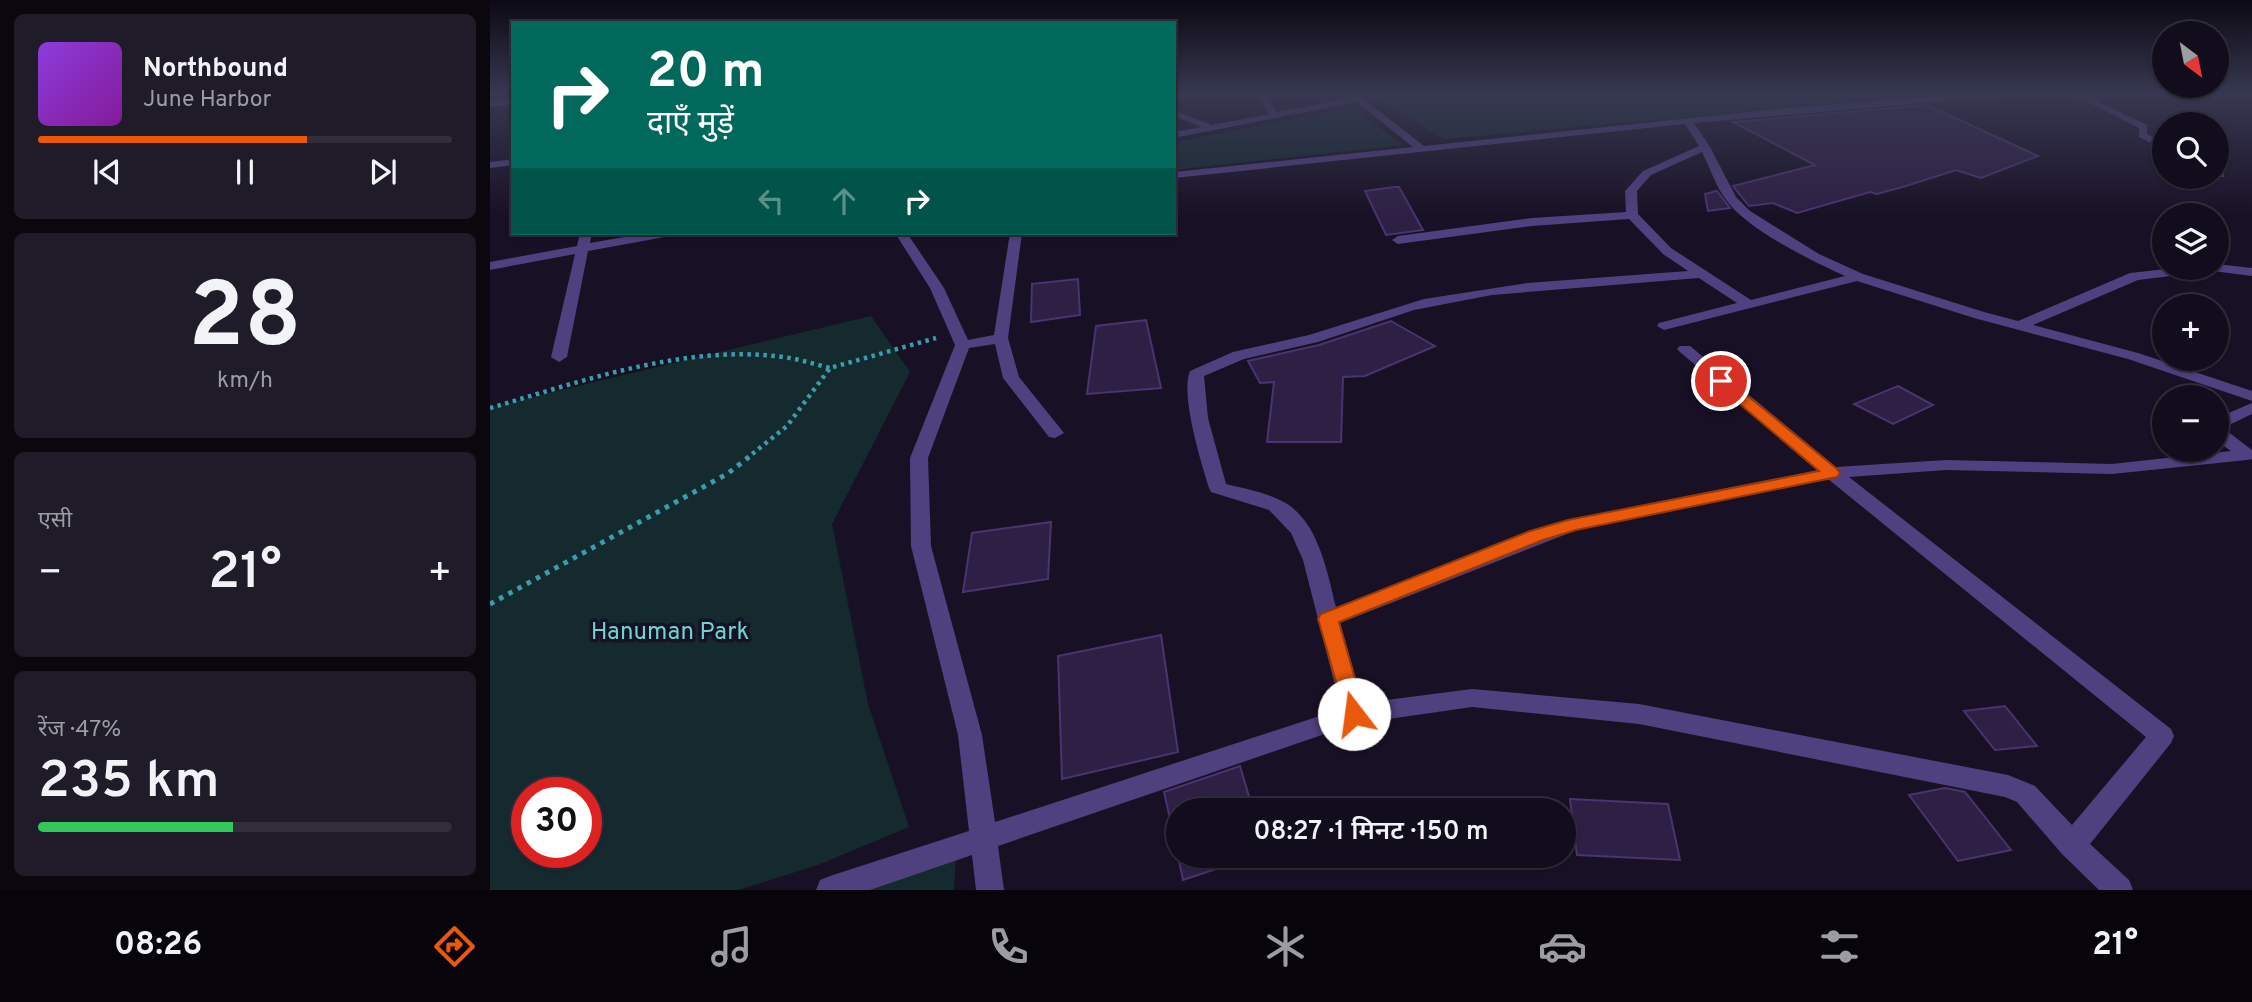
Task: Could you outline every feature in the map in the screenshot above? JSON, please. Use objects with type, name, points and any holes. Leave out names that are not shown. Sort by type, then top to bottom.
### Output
[{"type":"street","points":[[1404,135],[1421,148]]},
{"type":"street","points":[[1176,175],[1554,135]]},
{"type":"street","points":[[1697,135],[1731,199],[1746,214],[1814,257],[1858,277],[2019,326],[2133,356],[2252,396]]},
{"type":"street","points":[[1705,147],[1647,173],[1631,191],[1632,215],[1667,251],[1749,305]]},
{"type":"street","points":[[490,165],[511,162]]},
{"type":"street","points":[[1398,240],[1532,222],[1632,215]]},
{"type":"street","points":[[559,357],[586,235]]},
{"type":"street","points":[[490,266],[654,235]]},
{"type":"street","points":[[902,235],[937,288],[960,338],[919,458],[921,546],[970,735],[990,890]]},
{"type":"street","points":[[1016,235],[1001,338],[1011,378],[1055,433]]},
{"type":"street","points":[[2229,269],[2252,272]]},
{"type":"street","points":[[1354,714],[1310,552],[1297,526],[1280,508],[1218,488],[1200,429],[1196,374],[1249,352],[1313,339],[1424,303],[1539,285],[1699,274]]},
{"type":"street","points":[[2019,326],[2134,276],[2152,274]]},
{"type":"street","points":[[1664,326],[1858,277]]},
{"type":"street","points":[[960,338],[1001,338]]},
{"type":"street","points":[[1685,349],[1832,473],[2162,736],[2072,845]]},
{"type":"street","points":[[2229,419],[2252,408]]},
{"type":"street","points":[[2229,441],[2247,455],[2229,457]]},
{"type":"street","points":[[1328,619],[1537,536],[1574,524],[1832,473],[1945,465],[2112,469],[2180,462]]},
{"type":"street","points":[[830,890],[1354,714],[1472,698],[1639,715],[2008,786],[2026,794],[2072,845],[2119,890]]},
{"type":"path","points":[[490,408],[604,375],[699,357],[780,356],[830,368],[960,338]]},
{"type":"path","points":[[490,604],[727,474],[788,426],[830,368]]},
{"type":"green space","points":[[1213,135],[1389,135],[1403,145],[1176,170],[1176,142]]},
{"type":"green space","points":[[1436,135],[1493,135],[1444,139]]},
{"type":"green space","name":"Hanuman Park","points":[[871,316],[910,372],[832,524],[868,704],[909,827],[818,865],[738,890],[490,890],[490,407]]},
{"type":"green space","points":[[956,857],[954,890],[867,890]]},
{"type":"building","points":[[1757,135],[1991,135],[2038,156],[1981,178],[1956,170],[1877,194],[1870,192],[1797,213],[1773,203],[1749,206],[1733,186],[1815,165]]},
{"type":"building","points":[[1399,187],[1423,230],[1386,235],[1365,191]]},
{"type":"building","points":[[1717,191],[1730,208],[1708,211],[1705,194]]},
{"type":"building","points":[[1078,279],[1080,315],[1031,322],[1032,284]]},
{"type":"building","points":[[1146,320],[1161,388],[1087,394],[1096,326]]},
{"type":"building","points":[[1391,321],[1435,346],[1365,376],[1343,377],[1341,442],[1267,442],[1274,382],[1260,383],[1248,361],[1319,345]]},
{"type":"building","points":[[1898,386],[1933,405],[1893,424],[1854,404]]},
{"type":"building","points":[[1051,522],[1048,579],[963,592],[972,533]]},
{"type":"building","points":[[1161,635],[1178,752],[1062,779],[1058,656]]},
{"type":"building","points":[[2005,706],[2037,746],[1995,750],[1964,711]]},
{"type":"building","points":[[1240,766],[1249,798],[1166,798],[1166,801],[1164,792]]},
{"type":"building","points":[[1945,788],[1965,792],[2011,850],[1958,861],[1909,795]]},
{"type":"building","points":[[1576,799],[1668,804],[1680,860],[1577,855]]},
{"type":"building","points":[[1180,868],[1219,868],[1183,880]]},
{"type":"route","points":[[1354,714],[1328,619],[1537,536],[1574,524],[1832,473],[1721,381]]}]
